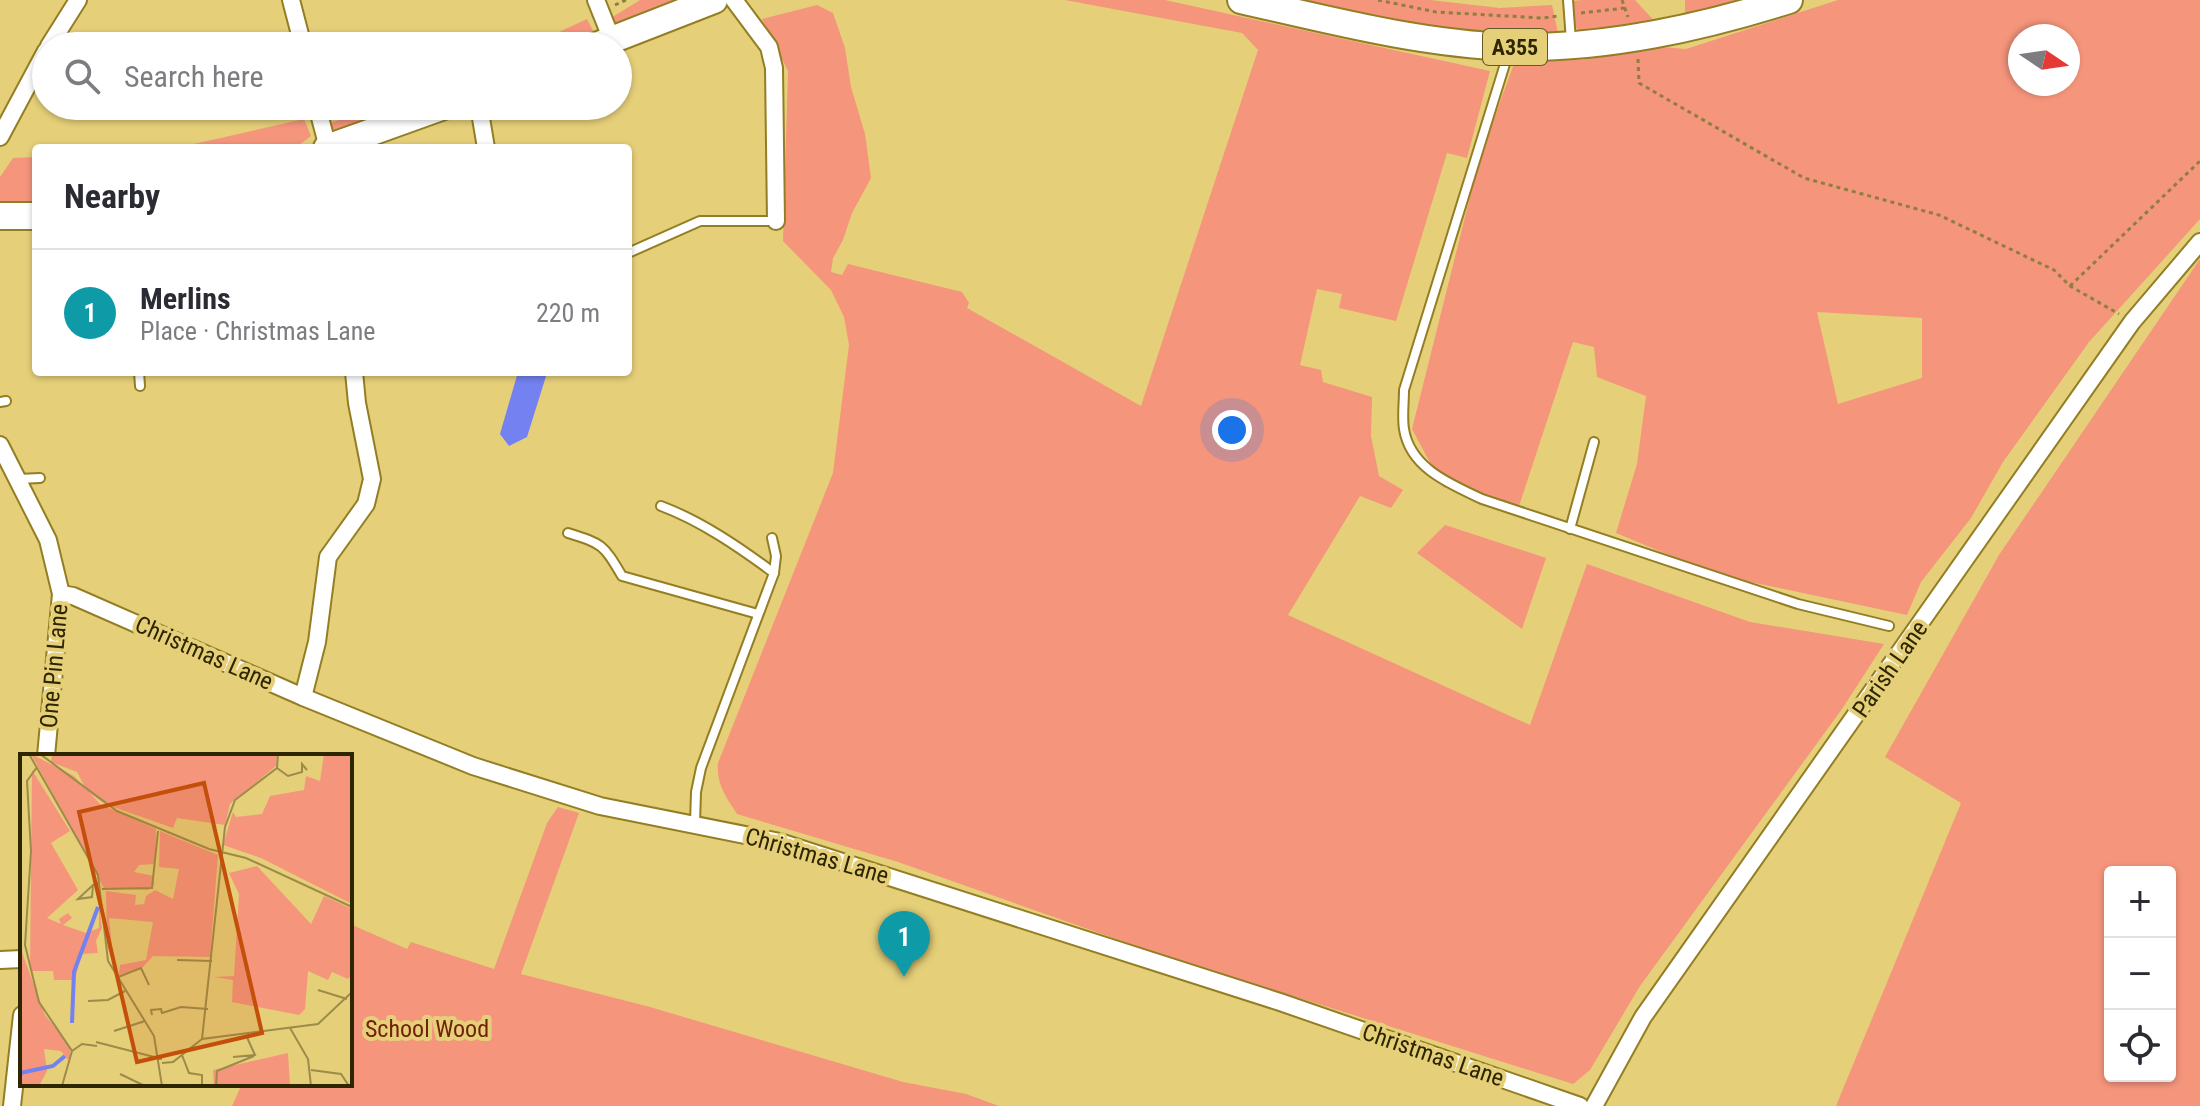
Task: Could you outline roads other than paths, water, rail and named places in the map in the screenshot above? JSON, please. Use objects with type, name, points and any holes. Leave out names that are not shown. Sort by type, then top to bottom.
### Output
[{"type":"main road","points":[[632,32],[714,0]]},
{"type":"main road","name":"A355","points":[[1241,0],[1414,37],[1510,47],[1572,46],[1636,39],[1789,0]]},
{"type":"main road","points":[[338,144],[405,120]]},
{"type":"main road","points":[[0,216],[32,216]]},
{"type":"street","points":[[58,32],[78,0]]},
{"type":"street","points":[[291,0],[299,32]]},
{"type":"street","points":[[596,0],[602,32]]},
{"type":"street","points":[[734,0],[769,47],[774,68],[776,221]]},
{"type":"street","points":[[0,137],[32,77]]},
{"type":"street","points":[[320,120],[326,144]]},
{"type":"street","points":[[481,120],[485,144]]},
{"type":"street","name":"Parish Lane","points":[[1594,1106],[1643,1017],[2132,322],[2200,242]]},
{"type":"street","points":[[303,697],[317,642],[328,557],[366,504],[372,479],[354,376]]},
{"type":"street","name":"One Pin Lane","points":[[0,445],[48,540],[61,594],[46,754]]},
{"type":"street","name":"Christmas Lane","points":[[61,594],[73,596],[303,697],[473,766],[600,806],[780,842],[1280,1002],[1580,1106]]},
{"type":"street","points":[[0,960],[20,959]]},
{"type":"street","points":[[12,1106],[20,1033]]},
{"type":"lane","points":[[1568,0],[1572,46]]},
{"type":"lane","points":[[1510,47],[1404,390],[1404,431],[1419,463],[1450,484],[1482,499],[1798,604],[1889,626]]},
{"type":"lane","points":[[632,251],[700,221],[776,221]]},
{"type":"lane","points":[[139,376],[140,386]]},
{"type":"lane","points":[[1570,529],[1594,442]]},
{"type":"lane","points":[[18,479],[40,478]]},
{"type":"lane","points":[[661,506],[685,515],[774,573]]},
{"type":"lane","points":[[568,533],[597,542],[605,548],[622,576],[758,614]]},
{"type":"lane","points":[[695,823],[701,768],[774,573],[776,556],[772,538]]},
{"type":"water","points":[[517,376],[546,376],[527,437],[509,446],[500,434]]},
{"type":"place","name":"Merlins","points":[[904,977]]},
{"type":"park label","name":"School Wood","points":[[427,1029]]}]
